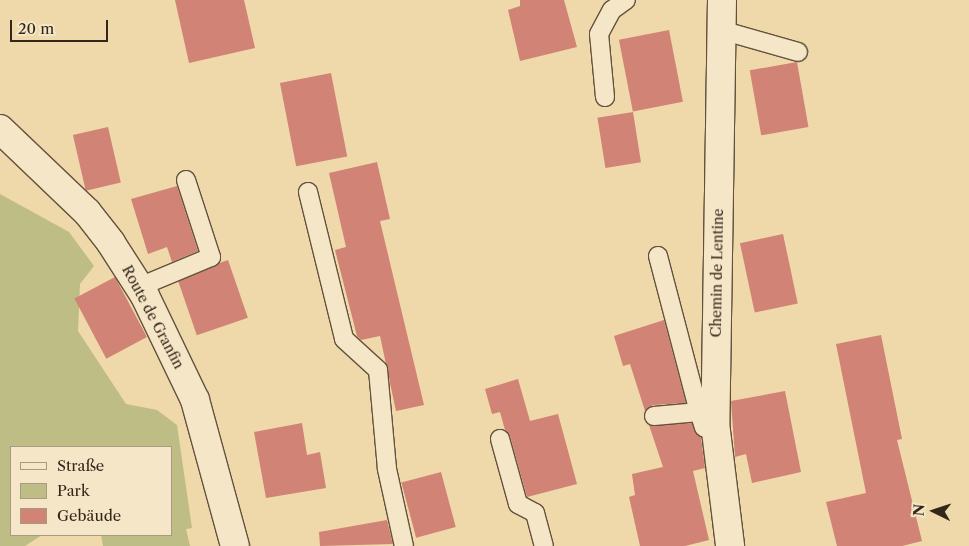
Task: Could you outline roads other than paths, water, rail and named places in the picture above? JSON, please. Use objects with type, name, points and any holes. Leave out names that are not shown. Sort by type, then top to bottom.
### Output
[{"type":"street","name":"Chemin de Lentine","points":[[722,0],[716,433],[730,546]]},
{"type":"street","name":"Route de Granfin","points":[[0,129],[87,212],[139,286],[195,400],[235,546]]},
{"type":"lane","points":[[605,97],[599,34],[612,10],[626,0]]},
{"type":"lane","points":[[721,30],[798,52]]},
{"type":"lane","points":[[139,286],[211,257],[186,180]]},
{"type":"lane","points":[[308,192],[344,339],[378,370],[387,469],[404,546]]},
{"type":"lane","points":[[658,256],[699,412],[704,427],[716,433]]},
{"type":"lane","points":[[654,416],[699,412]]},
{"type":"lane","points":[[500,439],[518,504],[535,513],[544,546]]}]
